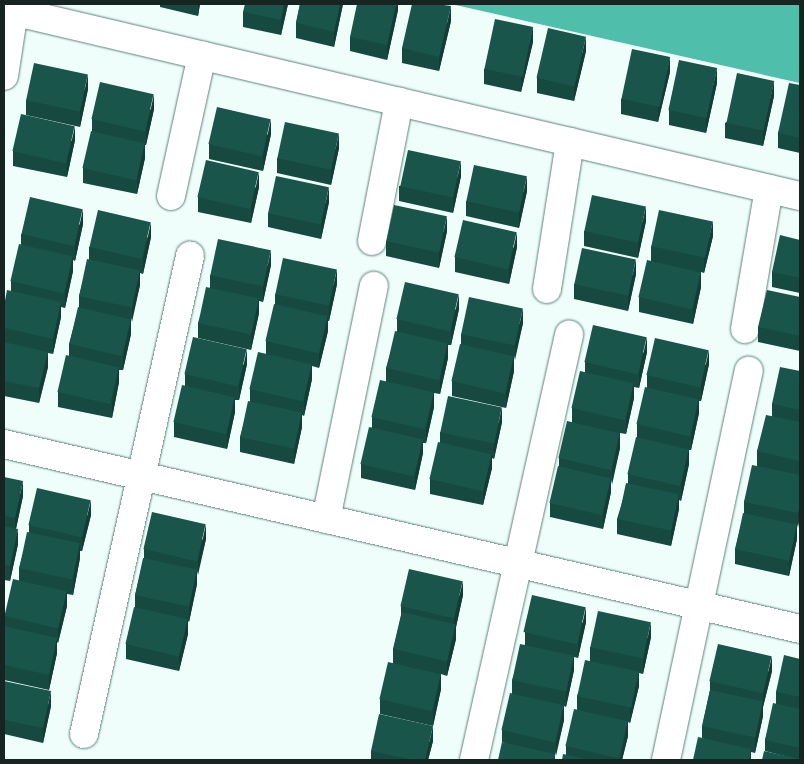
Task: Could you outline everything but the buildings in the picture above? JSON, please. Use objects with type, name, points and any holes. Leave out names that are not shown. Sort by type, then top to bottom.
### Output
[{"type":"street","points":[[4,76],[9,10],[800,196]]},
{"type":"street","points":[[171,196],[202,55]]},
{"type":"street","points":[[372,241],[400,102]]},
{"type":"street","points":[[546,289],[570,142]]},
{"type":"street","points":[[745,329],[769,189]]},
{"type":"street","points":[[84,734],[190,256]]},
{"type":"street","points":[[326,519],[374,286]]},
{"type":"street","points":[[474,760],[569,334]]},
{"type":"street","points":[[666,760],[701,606],[749,371]]},
{"type":"street","points":[[4,444],[800,629]]},
{"type":"shaded area","points":[[451,4],[800,4],[800,83]]}]
